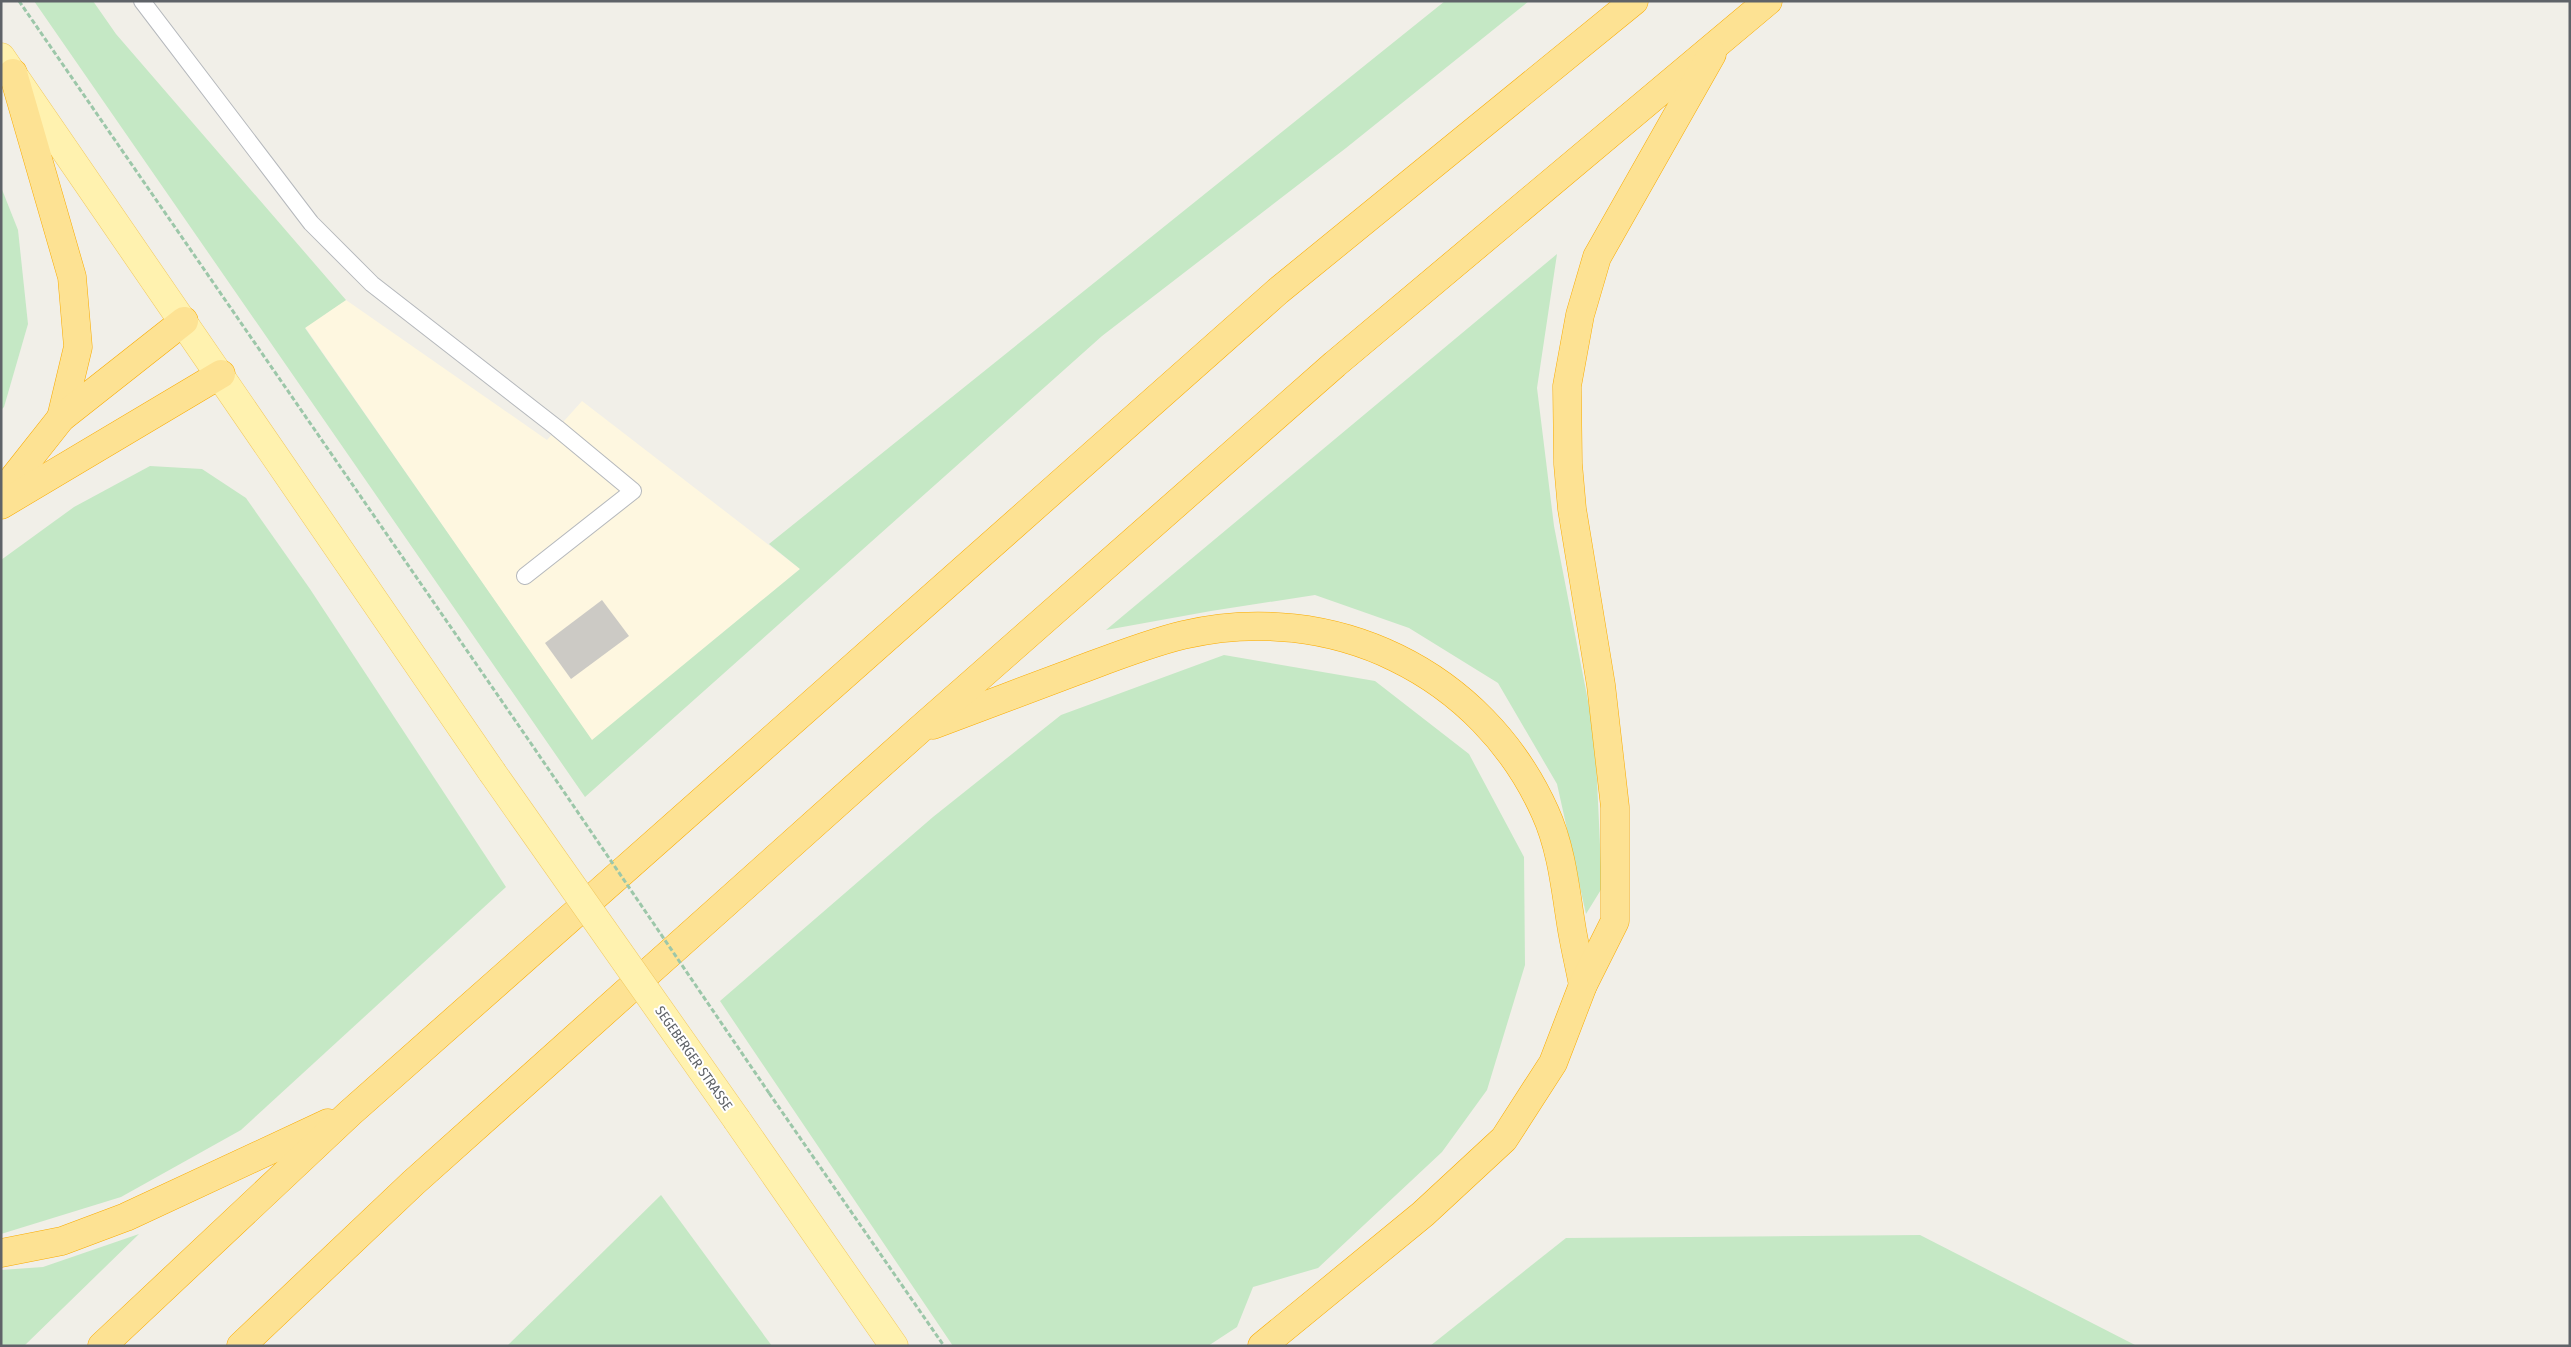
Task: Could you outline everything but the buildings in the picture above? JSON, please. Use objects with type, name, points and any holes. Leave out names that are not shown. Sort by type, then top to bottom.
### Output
[{"type":"highway","points":[[102,1346],[350,1113],[1278,291],[1634,1]]},
{"type":"highway","points":[[241,1346],[413,1183],[918,731],[1335,364],[1721,38],[1768,1]]},
{"type":"highway","points":[[1262,1346],[1423,1214],[1504,1139],[1553,1063],[1583,985],[1615,921],[1615,806],[1601,685],[1572,509],[1567,424],[1568,386],[1572,350],[1596,257],[1721,38]]},
{"type":"highway","points":[[7,65],[72,277],[78,347],[61,418]]},
{"type":"highway","points":[[1,494],[61,418],[184,321]]},
{"type":"highway","points":[[1,505],[220,374]]},
{"type":"highway","points":[[918,731],[1114,657],[1183,635],[1241,627],[1297,629],[1346,637],[1395,656],[1438,680],[1476,713],[1504,742],[1546,813],[1560,855],[1583,985]]},
{"type":"highway","points":[[1,1253],[62,1241],[126,1218],[350,1113]]},
{"type":"main road","name":"SEGEBERGER STRASSE","points":[[7,65],[492,772],[894,1346]]},
{"type":"lane","points":[[142,1],[311,223],[372,284],[557,428],[633,491],[524,576]]},
{"type":"path","points":[[19,1],[530,742],[768,1093],[944,1346]]},
{"type":"shaded area","points":[[346,300],[547,440],[582,401],[800,569],[592,741],[305,327]]},
{"type":"green space","points":[[34,1],[93,1],[116,34],[346,300],[305,328],[592,740],[800,569],[769,544],[1445,1],[1529,1],[1346,148],[1102,336],[585,797]]},
{"type":"green space","points":[[1,187],[18,230],[28,324],[4,407],[1,410]]},
{"type":"green space","points":[[1557,254],[1537,388],[1554,526],[1595,737],[1602,888],[1586,914],[1557,784],[1498,683],[1409,628],[1315,595],[1106,630]]},
{"type":"green space","points":[[150,466],[202,469],[246,498],[310,589],[506,887],[241,1130],[121,1197],[1,1234],[1,560],[74,507]]},
{"type":"green space","points":[[1224,655],[1375,681],[1469,754],[1524,857],[1525,965],[1487,1090],[1442,1152],[1318,1268],[1253,1287],[1237,1327],[1208,1346],[953,1346],[720,1001],[933,817],[1061,715]]},
{"type":"green space","points":[[661,1195],[772,1346],[507,1346]]},
{"type":"green space","points":[[139,1234],[24,1346],[1,1346],[1,1270],[43,1267]]},
{"type":"green space","points":[[1920,1235],[2137,1346],[1430,1346],[1566,1238]]}]
